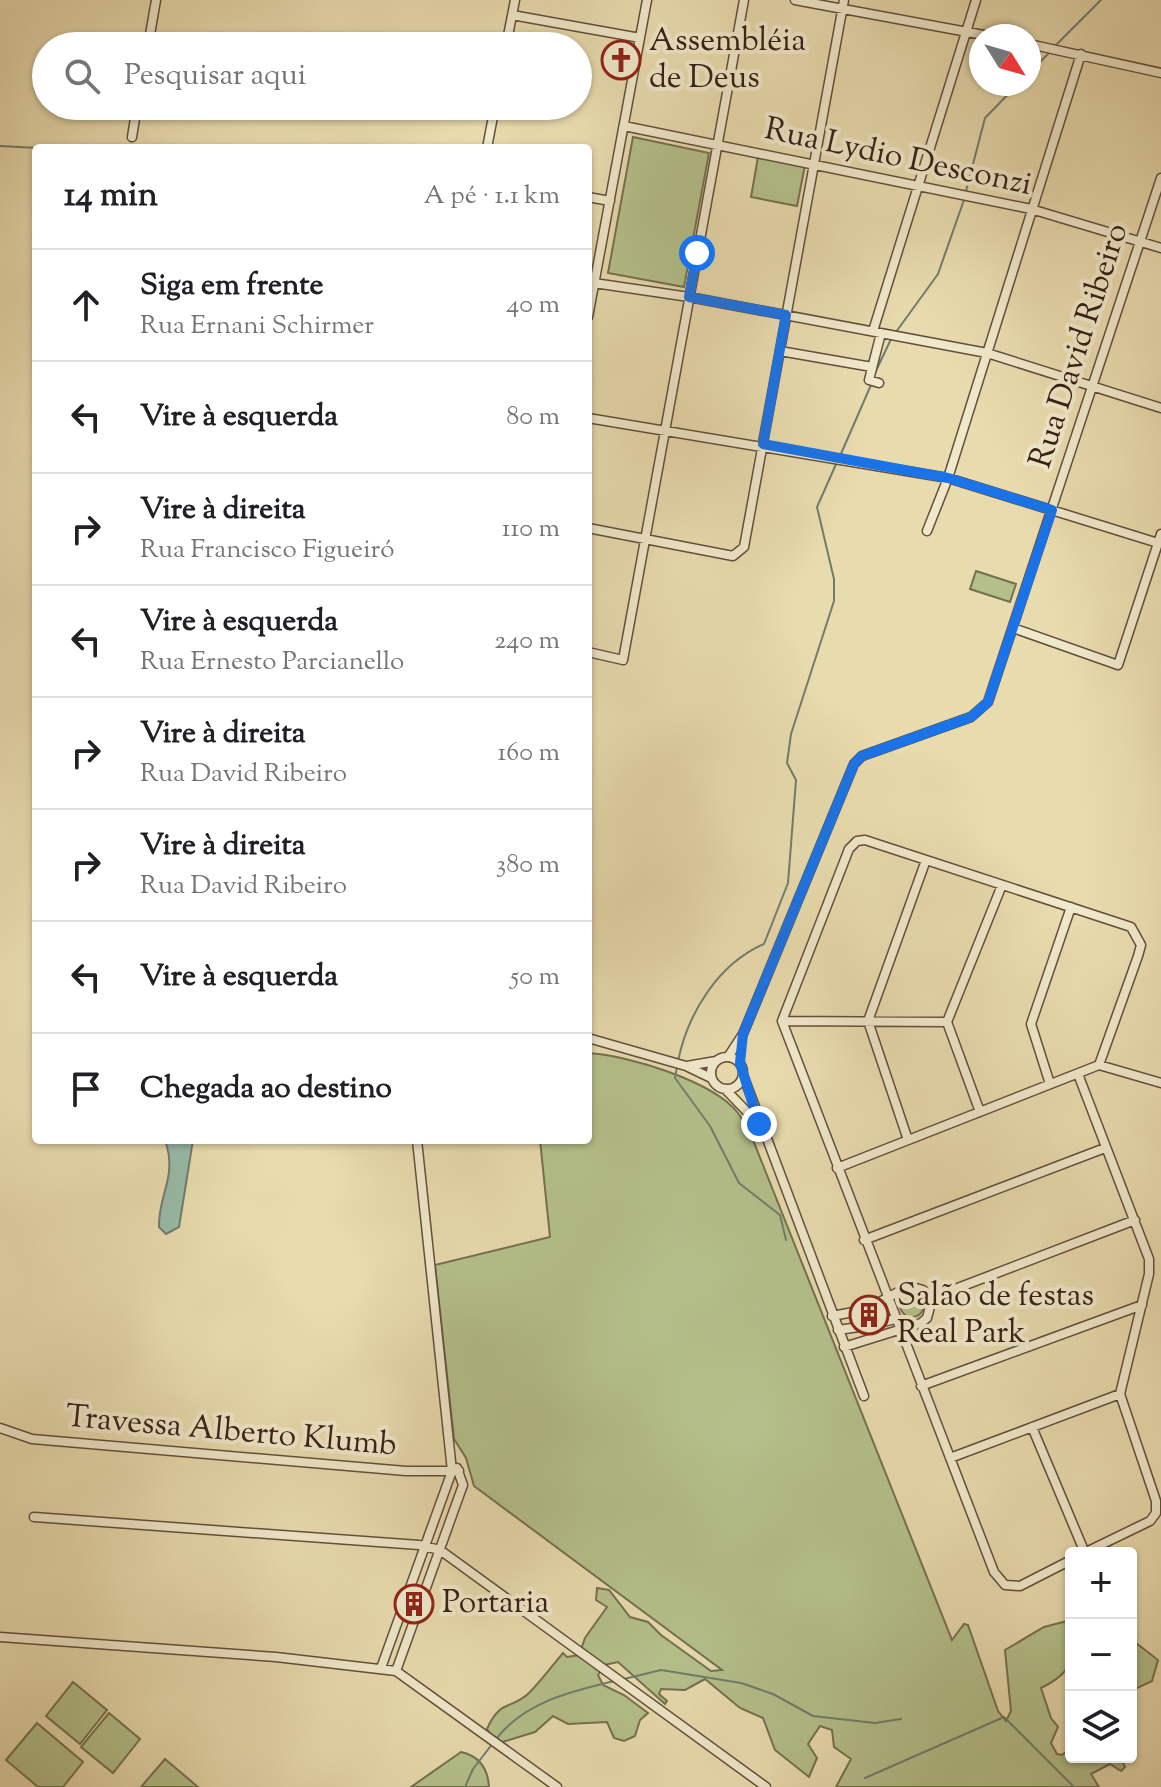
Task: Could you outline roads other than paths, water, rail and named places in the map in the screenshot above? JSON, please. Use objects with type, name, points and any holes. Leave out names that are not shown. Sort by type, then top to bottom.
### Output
[{"type":"street","points":[[150,32],[156,0]]},
{"type":"street","points":[[509,32],[515,0]]},
{"type":"street","points":[[592,294],[647,0]]},
{"type":"street","points":[[592,653],[623,660],[744,0]]},
{"type":"street","points":[[795,0],[843,4],[967,32]]},
{"type":"street","points":[[879,383],[869,380],[877,332],[976,0]]},
{"type":"street","points":[[592,529],[733,556],[740,553],[763,444],[843,4]]},
{"type":"street","points":[[512,15],[640,38]]},
{"type":"street","points":[[1041,46],[1161,73]]},
{"type":"street","points":[[927,531],[948,478],[1081,54]]},
{"type":"street","points":[[132,137],[135,120]]},
{"type":"street","points":[[488,144],[492,120]]},
{"type":"street","name":"Rua Lydio Desconzi","points":[[624,126],[1031,209],[1161,248]]},
{"type":"street","name":"Rua David Ribeiro","points":[[728,1057],[743,1034],[854,764],[862,756],[980,711],[988,702],[1161,178]]},
{"type":"street","points":[[592,198],[610,201]]},
{"type":"street","points":[[594,283],[689,297],[987,353],[1161,408]]},
{"type":"street","points":[[780,351],[872,367]]},
{"type":"street","points":[[592,419],[763,444],[948,478],[1160,539],[1118,665],[1013,628]]},
{"type":"street","points":[[1065,1563],[1020,1586],[1005,1585],[994,1572],[782,1021],[849,849],[857,841],[865,840],[1131,927],[1141,945],[1099,1065]]},
{"type":"street","points":[[908,1140],[868,1021],[926,860]]},
{"type":"street","points":[[980,1112],[947,1022],[1002,885]]},
{"type":"street","points":[[1050,1084],[1031,1024],[1071,907]]},
{"type":"street","points":[[782,1021],[947,1022]]},
{"type":"street","name":"Rua David Ribeiro","points":[[740,1063],[743,1034]]},
{"type":"street","points":[[592,1039],[686,1066],[711,1078],[759,1124]]},
{"type":"street","points":[[686,1066],[728,1057],[740,1063],[759,1124],[864,1396]]},
{"type":"street","points":[[711,1078],[716,1061]]},
{"type":"street","points":[[837,1168],[1099,1065],[1161,1083]]},
{"type":"street","points":[[1078,1074],[1149,1259],[1142,1305],[1120,1394],[1154,1490],[1156,1513],[1140,1527],[1097,1547]]},
{"type":"street","points":[[725,1089],[736,1086],[743,1075]]},
{"type":"street","points":[[396,1671],[463,1485],[451,1461],[417,1144]]},
{"type":"street","points":[[864,1240],[1105,1148]]},
{"type":"street","points":[[929,1299],[1135,1220]]},
{"type":"street","points":[[844,1347],[927,1318],[929,1299],[923,1290],[909,1286],[874,1305]]},
{"type":"street","points":[[921,1386],[1142,1305]]},
{"type":"street","points":[[832,1316],[859,1311]]},
{"type":"street","points":[[879,1321],[894,1317]]},
{"type":"street","points":[[838,1330],[862,1326]]},
{"type":"street","points":[[950,1458],[1120,1394]]},
{"type":"street","points":[[1032,1427],[1082,1547]]},
{"type":"street","name":"Travessa Alberto Klumb","points":[[0,1428],[32,1439],[406,1471],[455,1471]]},
{"type":"street","points":[[381,1668],[455,1471]]},
{"type":"street","points":[[34,1517],[427,1545],[440,1550],[766,1787]]},
{"type":"street","points":[[0,1637],[276,1657],[396,1671],[557,1787]]},
{"type":"waterway","points":[[1055,46],[1101,0]]},
{"type":"waterway","points":[[1041,61],[1051,51]]},
{"type":"waterway","points":[[966,191],[985,118],[1006,96]]},
{"type":"waterway","points":[[0,146],[32,148]]},
{"type":"waterway","points":[[896,332],[938,274],[965,197]]},
{"type":"waterway","points":[[874,375],[892,337]]},
{"type":"waterway","points":[[840,456],[871,385]]},
{"type":"waterway","points":[[678,1061],[697,1008],[719,977],[764,944],[788,883],[796,780],[787,763],[791,734],[834,601],[834,579],[817,507],[837,462]]},
{"type":"waterway","points":[[677,1067],[675,1078],[710,1126],[739,1183],[780,1215],[786,1240]]},
{"type":"waterway","points":[[624,1679],[661,1670],[741,1683],[773,1694],[813,1716],[875,1723],[901,1719]]},
{"type":"waterway","points":[[497,1738],[521,1715],[535,1707],[566,1694],[614,1681]]},
{"type":"waterway","points":[[865,1778],[1004,1717],[1074,1787]]},
{"type":"waterway","points":[[465,1787],[473,1769],[493,1743]]},
{"type":"tunnel","points":[[863,1323],[878,1318]]},
{"type":"place","name":"Assembléia de Deus","points":[[621,60]]},
{"type":"place","name":"Salão de festas Real Park","points":[[869,1315]]},
{"type":"place","name":"Portaria","points":[[414,1604]]}]
